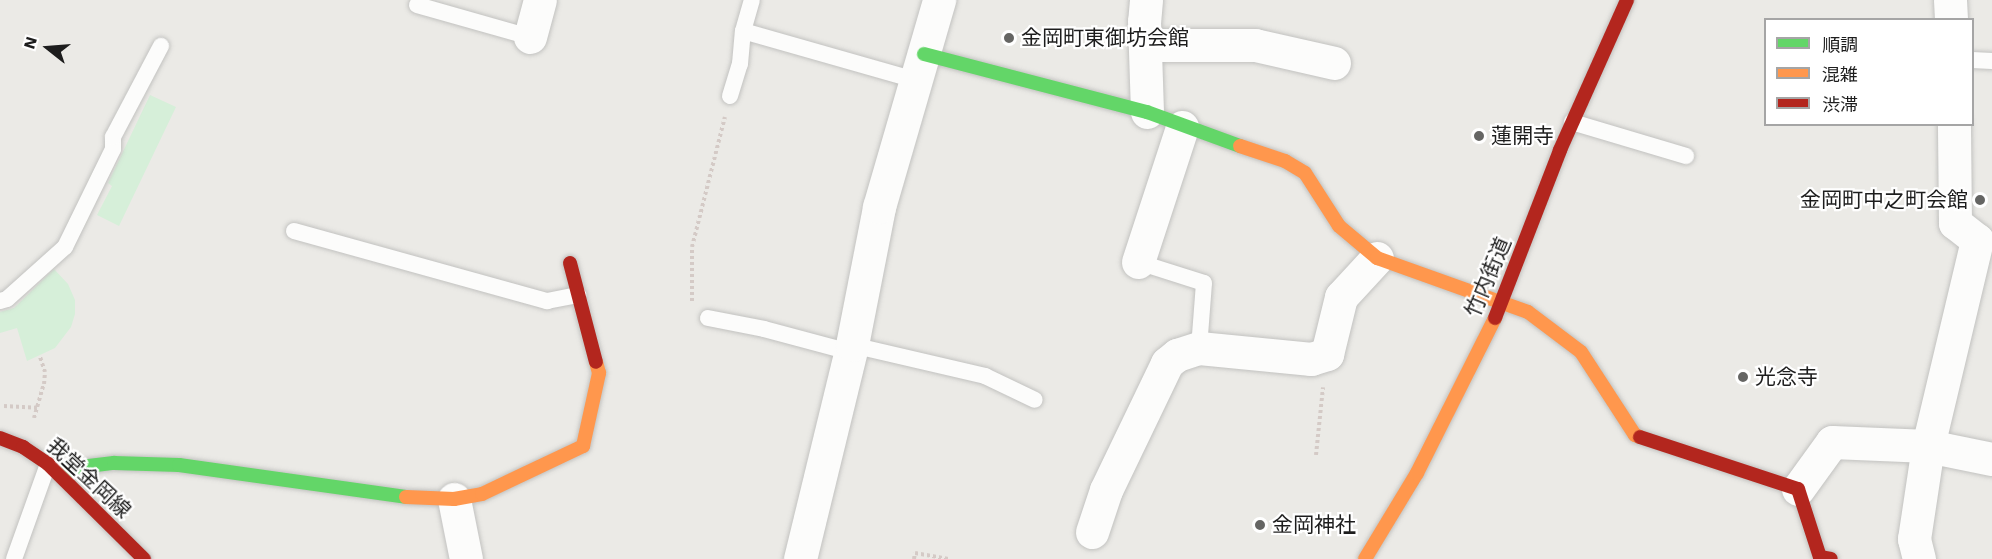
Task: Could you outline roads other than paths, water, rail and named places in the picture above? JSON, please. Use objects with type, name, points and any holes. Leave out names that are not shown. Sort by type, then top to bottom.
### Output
[{"type":"street","points":[[530,37],[540,0]]},
{"type":"street","points":[[800,559],[851,349],[879,207],[939,0]]},
{"type":"street","points":[[1146,0],[1144,45],[1147,112]]},
{"type":"street","name":"竹内街道","points":[[1365,559],[1417,473],[1502,304],[1572,122],[1627,0]]},
{"type":"street","points":[[1950,0],[1951,18]]},
{"type":"street","points":[[1144,45],[1255,45],[1334,63]]},
{"type":"street","points":[[920,67],[1147,112],[1182,127],[1285,161],[1305,173],[1339,226],[1377,258],[1528,312],[1581,352],[1635,435],[1798,489]]},
{"type":"street","points":[[1919,559],[1914,539],[1928,446],[1984,242],[1955,223],[1954,126]]},
{"type":"street","points":[[1138,262],[1182,127]]},
{"type":"street","points":[[1092,532],[1106,490],[1167,363],[1177,356],[1199,348],[1311,358],[1326,354],[1341,297],[1377,258]]},
{"type":"street","points":[[54,469],[114,463],[179,465],[394,496],[454,499],[482,494],[583,447],[599,373],[570,263]]},
{"type":"street","name":"我堂金岡線","points":[[0,438],[23,447],[54,469],[144,559]]},
{"type":"street","points":[[1798,489],[1832,442],[1928,446],[1992,459]]},
{"type":"street","points":[[1798,489],[1820,557],[1831,559]]},
{"type":"street","points":[[454,499],[466,559]]},
{"type":"lane","points":[[730,96],[740,64],[743,31],[752,0]]},
{"type":"lane","points":[[417,5],[530,37]]},
{"type":"lane","points":[[743,31],[920,67]]},
{"type":"lane","points":[[0,301],[7,299],[65,247],[113,149],[113,136],[161,46]]},
{"type":"lane","points":[[1974,60],[1992,61]]},
{"type":"lane","points":[[1572,122],[1686,156]]},
{"type":"lane","points":[[294,231],[547,301],[578,296]]},
{"type":"lane","points":[[1138,262],[1204,283],[1199,348]]},
{"type":"lane","points":[[708,318],[985,376],[1035,400]]},
{"type":"lane","points":[[14,559],[54,469]]},
{"type":"place","name":"金岡町東御坊会館","points":[[1009,38]]},
{"type":"place","name":"蓮開寺","points":[[1479,136]]},
{"type":"place","name":"金岡町中之町会館","points":[[1980,200]]},
{"type":"place","name":"光念寺","points":[[1743,377]]},
{"type":"place","name":"金岡神社","points":[[1260,525]]}]
